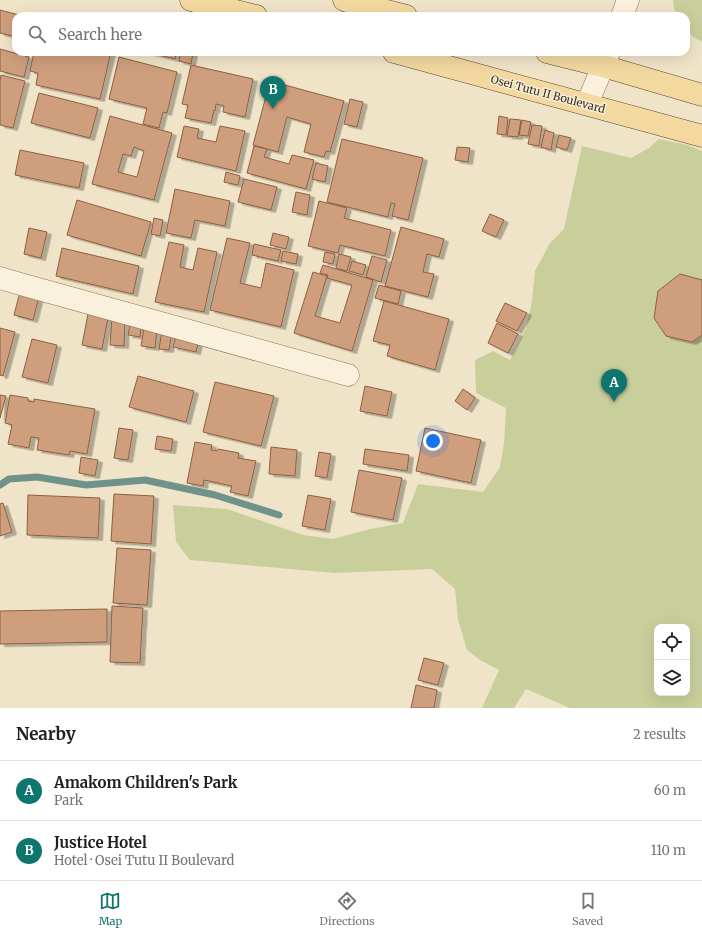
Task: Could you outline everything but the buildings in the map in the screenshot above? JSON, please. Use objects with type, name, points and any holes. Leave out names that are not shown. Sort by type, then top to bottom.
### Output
[{"type":"main road","points":[[191,0],[240,12]]},
{"type":"main road","points":[[344,0],[390,12]]},
{"type":"main road","name":"Osei Tutu II Boulevard","points":[[409,56],[702,136]]},
{"type":"main road","points":[[581,56],[606,59],[702,95]]},
{"type":"street","points":[[624,12],[628,0]]},
{"type":"street","points":[[587,104],[606,59]]},
{"type":"street","points":[[0,278],[348,375]]},
{"type":"green space","points":[[673,0],[702,0],[702,42],[692,36],[690,33],[690,12],[676,12],[674,9]]},
{"type":"green space","points":[[659,139],[688,145],[702,151],[702,708],[570,708],[526,689],[514,708],[482,708],[499,670],[480,660],[467,650],[458,620],[455,589],[432,569],[334,573],[190,560],[176,542],[173,505],[227,509],[303,535],[333,539],[370,529],[403,523],[418,484],[483,492],[500,467],[504,443],[506,408],[476,393],[475,360],[493,351],[510,360],[526,328],[532,301],[535,271],[550,243],[564,229],[582,146],[631,158],[649,148]]},
{"type":"waterway","points":[[0,485],[9,479],[37,477],[86,485],[145,480],[215,495],[279,515]]},
{"type":"place","name":"Justice Hotel","points":[[273,109]]},
{"type":"place","name":"Amakom Children's Park","points":[[614,402]]}]
